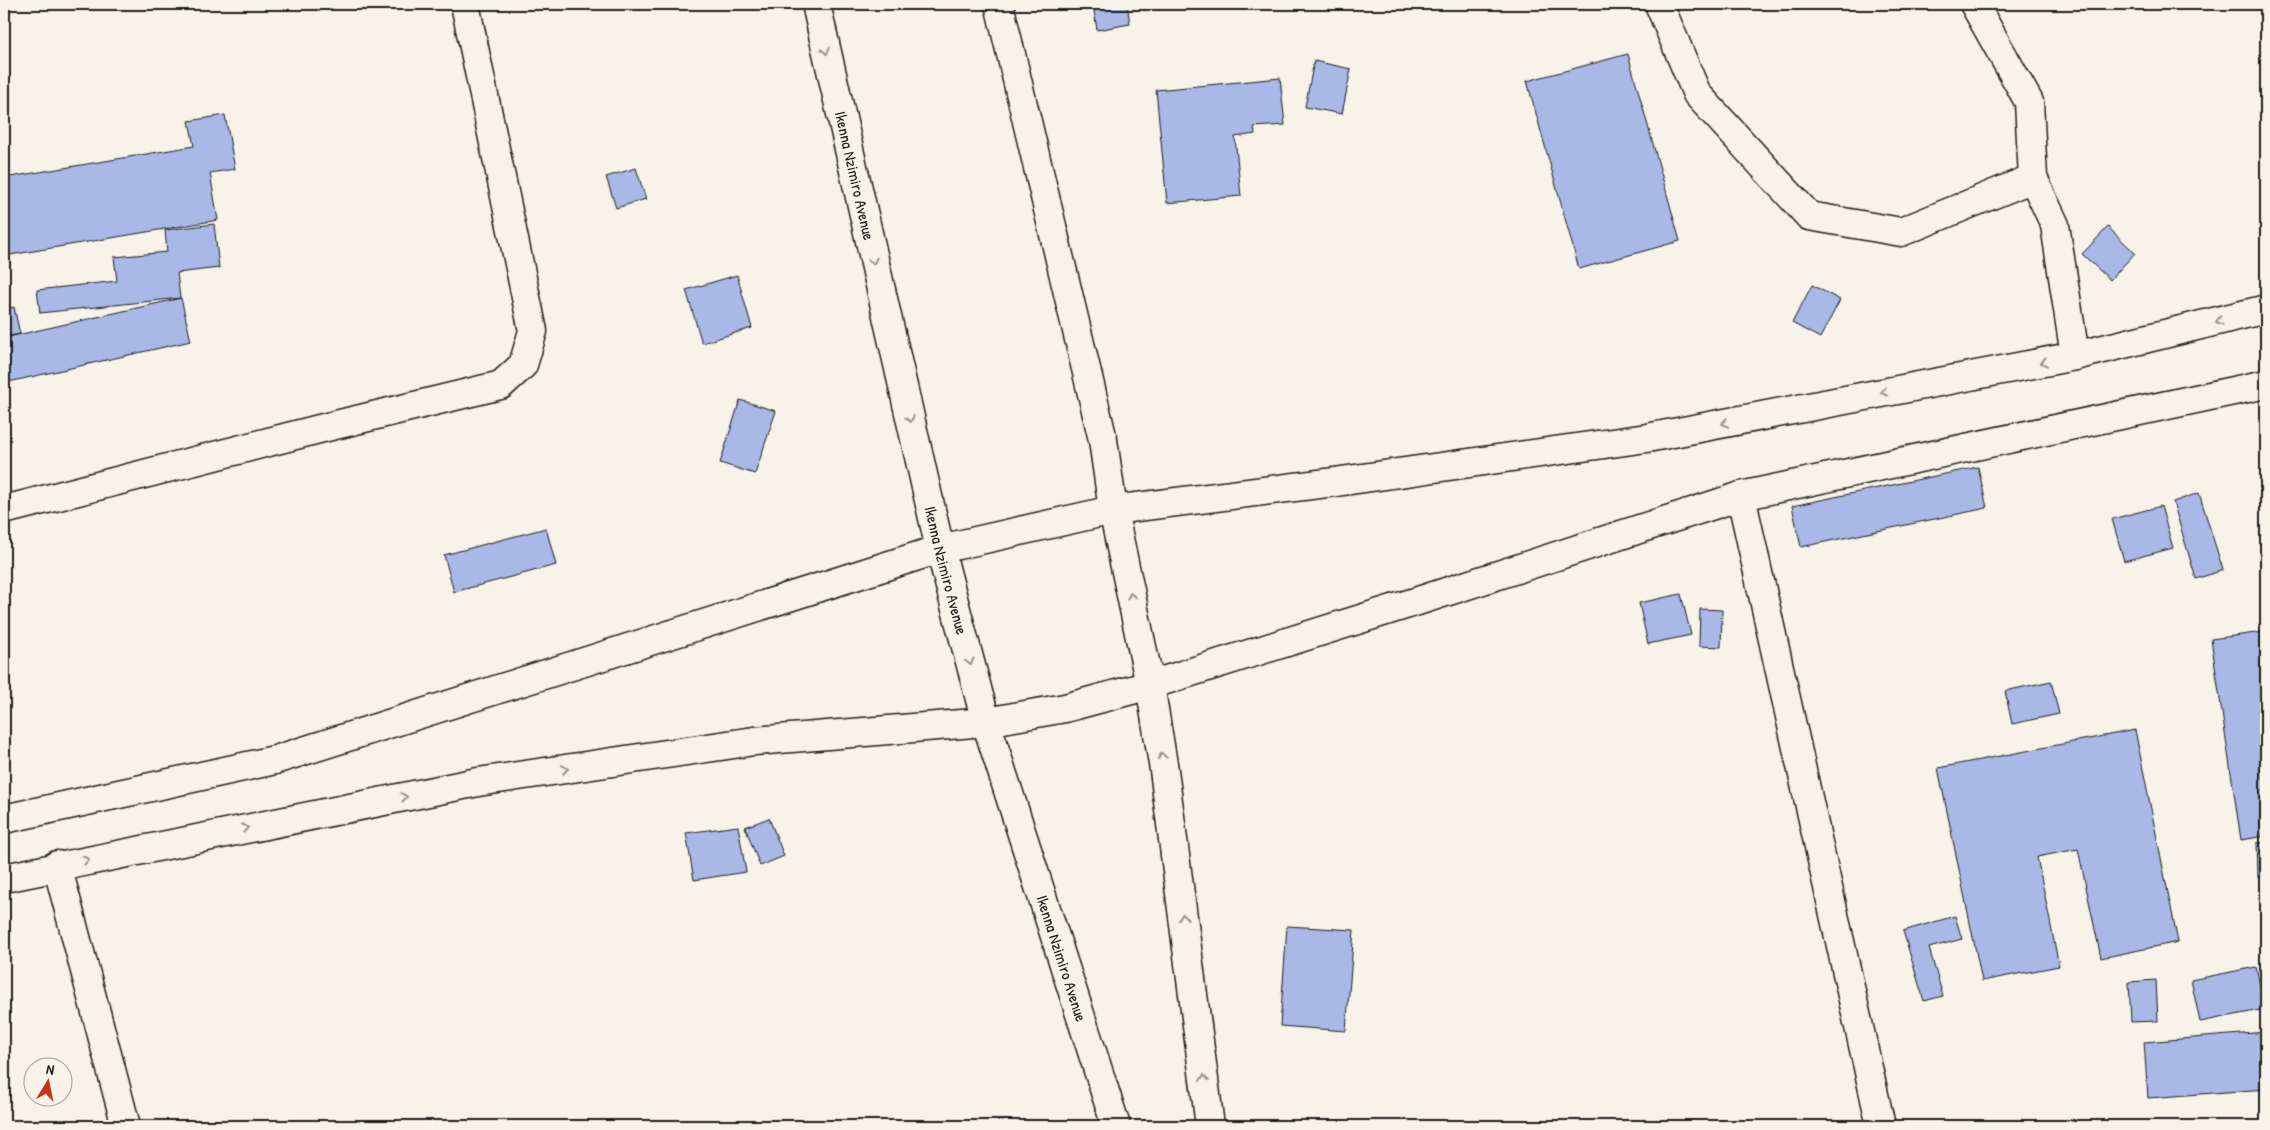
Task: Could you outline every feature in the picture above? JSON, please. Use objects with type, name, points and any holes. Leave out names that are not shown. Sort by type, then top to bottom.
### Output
[{"type":"street","points":[[4,510],[501,384],[523,365],[533,331],[465,4]]},
{"type":"street","name":"Ikenna Nzimiro Avenue","points":[[816,4],[940,549],[986,722],[1116,1126]]},
{"type":"street","points":[[1000,4],[1103,440],[1113,510],[1150,685],[1164,770],[1210,1126]]},
{"type":"street","points":[[1659,4],[1697,94],[1809,216],[1901,232],[2033,178]]},
{"type":"street","points":[[1974,4],[2029,102],[2033,178],[2055,225],[2075,356]]},
{"type":"street","points":[[4,819],[275,760],[940,549],[1113,510],[1335,482],[1647,438],[2075,356],[2266,309]]},
{"type":"street","points":[[4,878],[57,865],[478,782],[754,741],[986,722],[1065,708],[1150,685],[1418,601],[1740,496],[2266,384]]},
{"type":"street","points":[[1740,496],[1881,1126]]},
{"type":"street","points":[[57,865],[126,1126]]},
{"type":"building","points":[[1093,4],[1127,4],[1130,24],[1097,30]]},
{"type":"building","points":[[1628,54],[1680,241],[1579,269],[1527,81]]},
{"type":"building","points":[[1314,61],[1351,69],[1342,114],[1305,107]]},
{"type":"building","points":[[1280,78],[1285,125],[1254,127],[1255,134],[1235,137],[1241,196],[1167,203],[1156,90]]},
{"type":"building","points":[[225,115],[235,169],[210,173],[218,220],[4,256],[4,178],[194,146],[189,121]]},
{"type":"building","points":[[636,168],[646,199],[616,208],[606,177]]},
{"type":"building","points":[[214,224],[219,268],[177,273],[180,298],[40,313],[37,290],[117,281],[114,257],[167,252],[165,230]]},
{"type":"building","points":[[2108,227],[2135,253],[2110,280],[2082,254]]},
{"type":"building","points":[[737,275],[752,328],[702,343],[686,290]]},
{"type":"building","points":[[1812,285],[1840,300],[1820,338],[1792,323]]},
{"type":"building","points":[[181,298],[191,341],[4,383],[4,338]]},
{"type":"building","points":[[14,307],[20,334],[4,337],[4,310]]},
{"type":"building","points":[[740,400],[776,411],[755,474],[720,463]]},
{"type":"building","points":[[1978,467],[1987,508],[1801,547],[1792,506]]},
{"type":"building","points":[[2199,493],[2223,570],[2196,579],[2173,502]]},
{"type":"building","points":[[2161,506],[2173,548],[2124,561],[2112,519]]},
{"type":"building","points":[[546,528],[556,565],[454,592],[444,555]]},
{"type":"building","points":[[1681,594],[1691,635],[1648,644],[1639,603]]},
{"type":"building","points":[[1700,609],[1722,610],[1721,647],[1699,646]]},
{"type":"building","points":[[2263,632],[2266,655],[2266,836],[2241,840],[2211,639]]},
{"type":"building","points":[[2051,681],[2059,714],[2012,724],[2005,691]]},
{"type":"building","points":[[2135,730],[2178,942],[2101,958],[2078,849],[2037,857],[2059,966],[1982,981],[1938,768]]},
{"type":"building","points":[[769,818],[784,856],[760,866],[745,827]]},
{"type":"building","points":[[738,826],[746,872],[694,880],[686,833]]},
{"type":"building","points":[[2266,842],[2266,877],[2258,877],[2257,843]]},
{"type":"building","points":[[1955,916],[1962,939],[1929,948],[1943,996],[1924,1001],[1903,931]]},
{"type":"building","points":[[1287,926],[1354,930],[1346,1031],[1280,1026]]},
{"type":"building","points":[[2256,967],[2265,1009],[2200,1022],[2191,980]]},
{"type":"building","points":[[2156,980],[2158,1021],[2131,1022],[2129,982]]},
{"type":"building","points":[[2266,1032],[2266,1089],[2148,1098],[2144,1042]]}]
